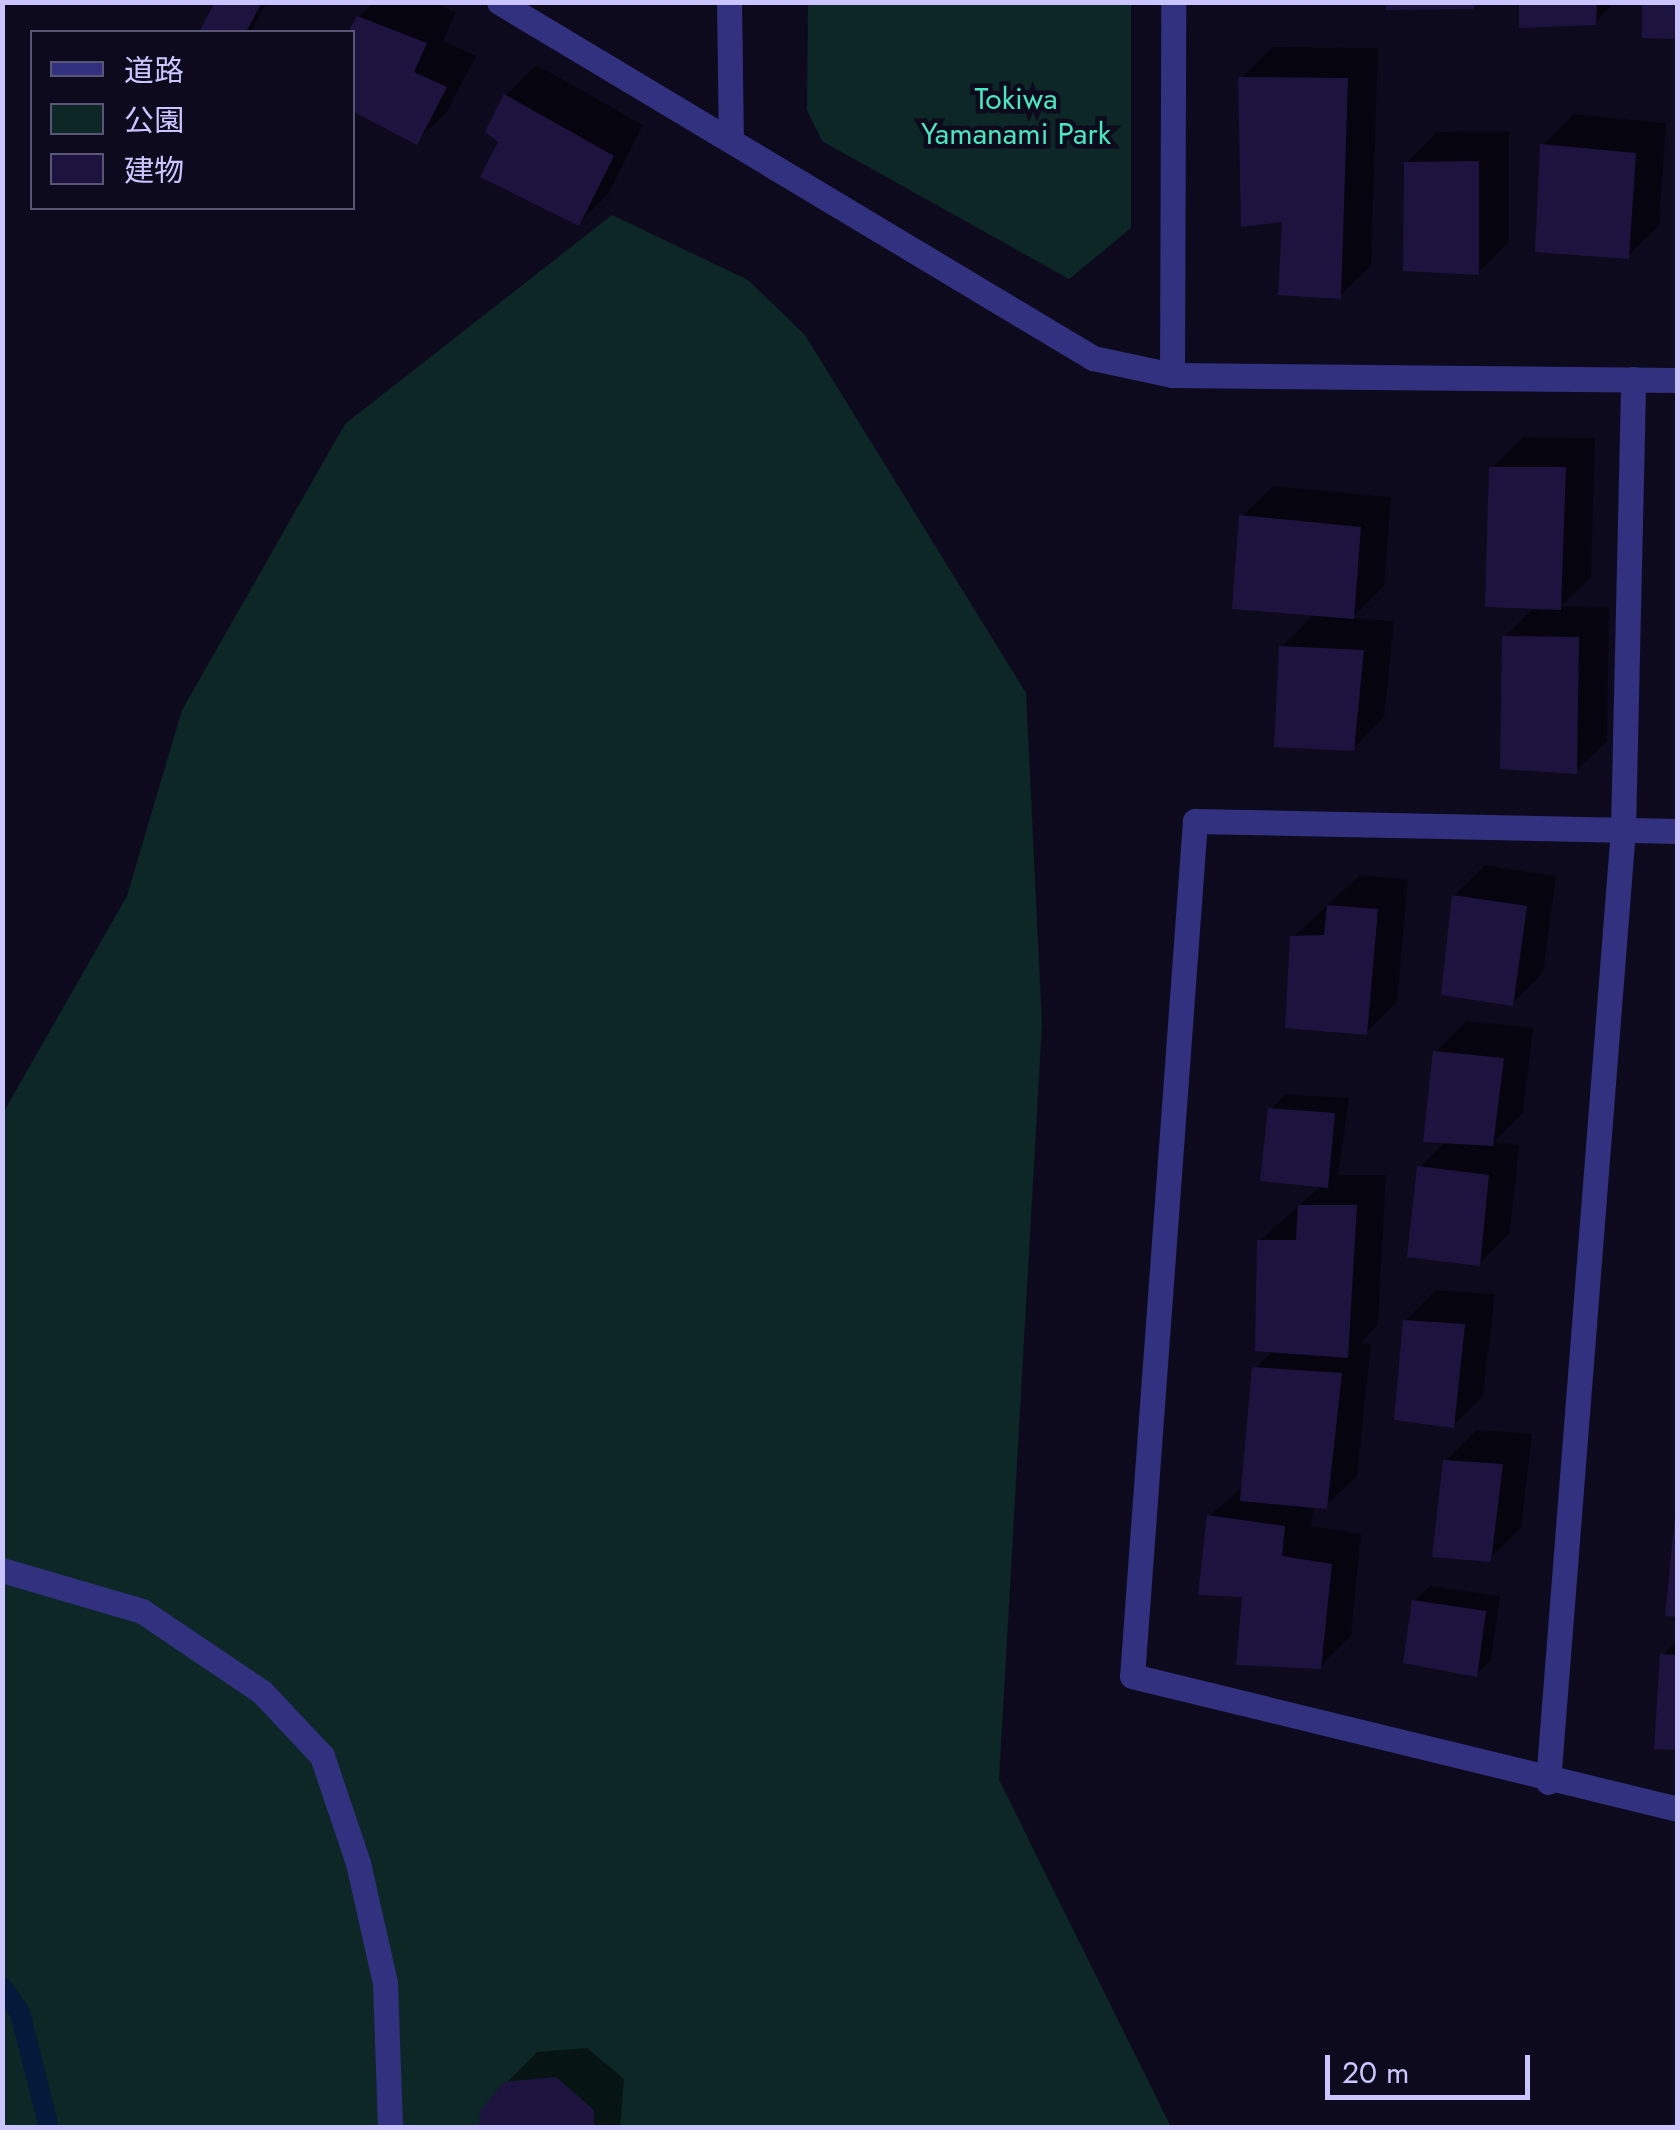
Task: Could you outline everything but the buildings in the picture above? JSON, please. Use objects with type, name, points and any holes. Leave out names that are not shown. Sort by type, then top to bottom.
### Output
[{"type":"street","points":[[499,2],[1093,358],[1172,376],[1678,380]]},
{"type":"street","points":[[729,2],[731,139]]},
{"type":"street","points":[[1172,376],[1174,2]]},
{"type":"street","points":[[1548,1782],[1623,830],[1632,379]]},
{"type":"street","points":[[1678,831],[1195,821],[1132,1676],[1548,1782],[1678,1809]]},
{"type":"street","points":[[2,1570],[142,1611],[262,1692],[322,1756],[358,1863],[385,1983],[390,2128]]},
{"type":"green space","name":"Tokiwa Yamanami Park","points":[[808,3],[1131,3],[1131,228],[1069,279],[822,141],[807,110]]},
{"type":"green space","points":[[612,215],[748,280],[805,335],[1026,693],[1042,1024],[999,1780],[1171,2127],[3,2128],[3,1113],[127,896],[182,710],[345,424]]},
{"type":"waterway","points":[[2,1987],[20,2013],[49,2128]]}]
